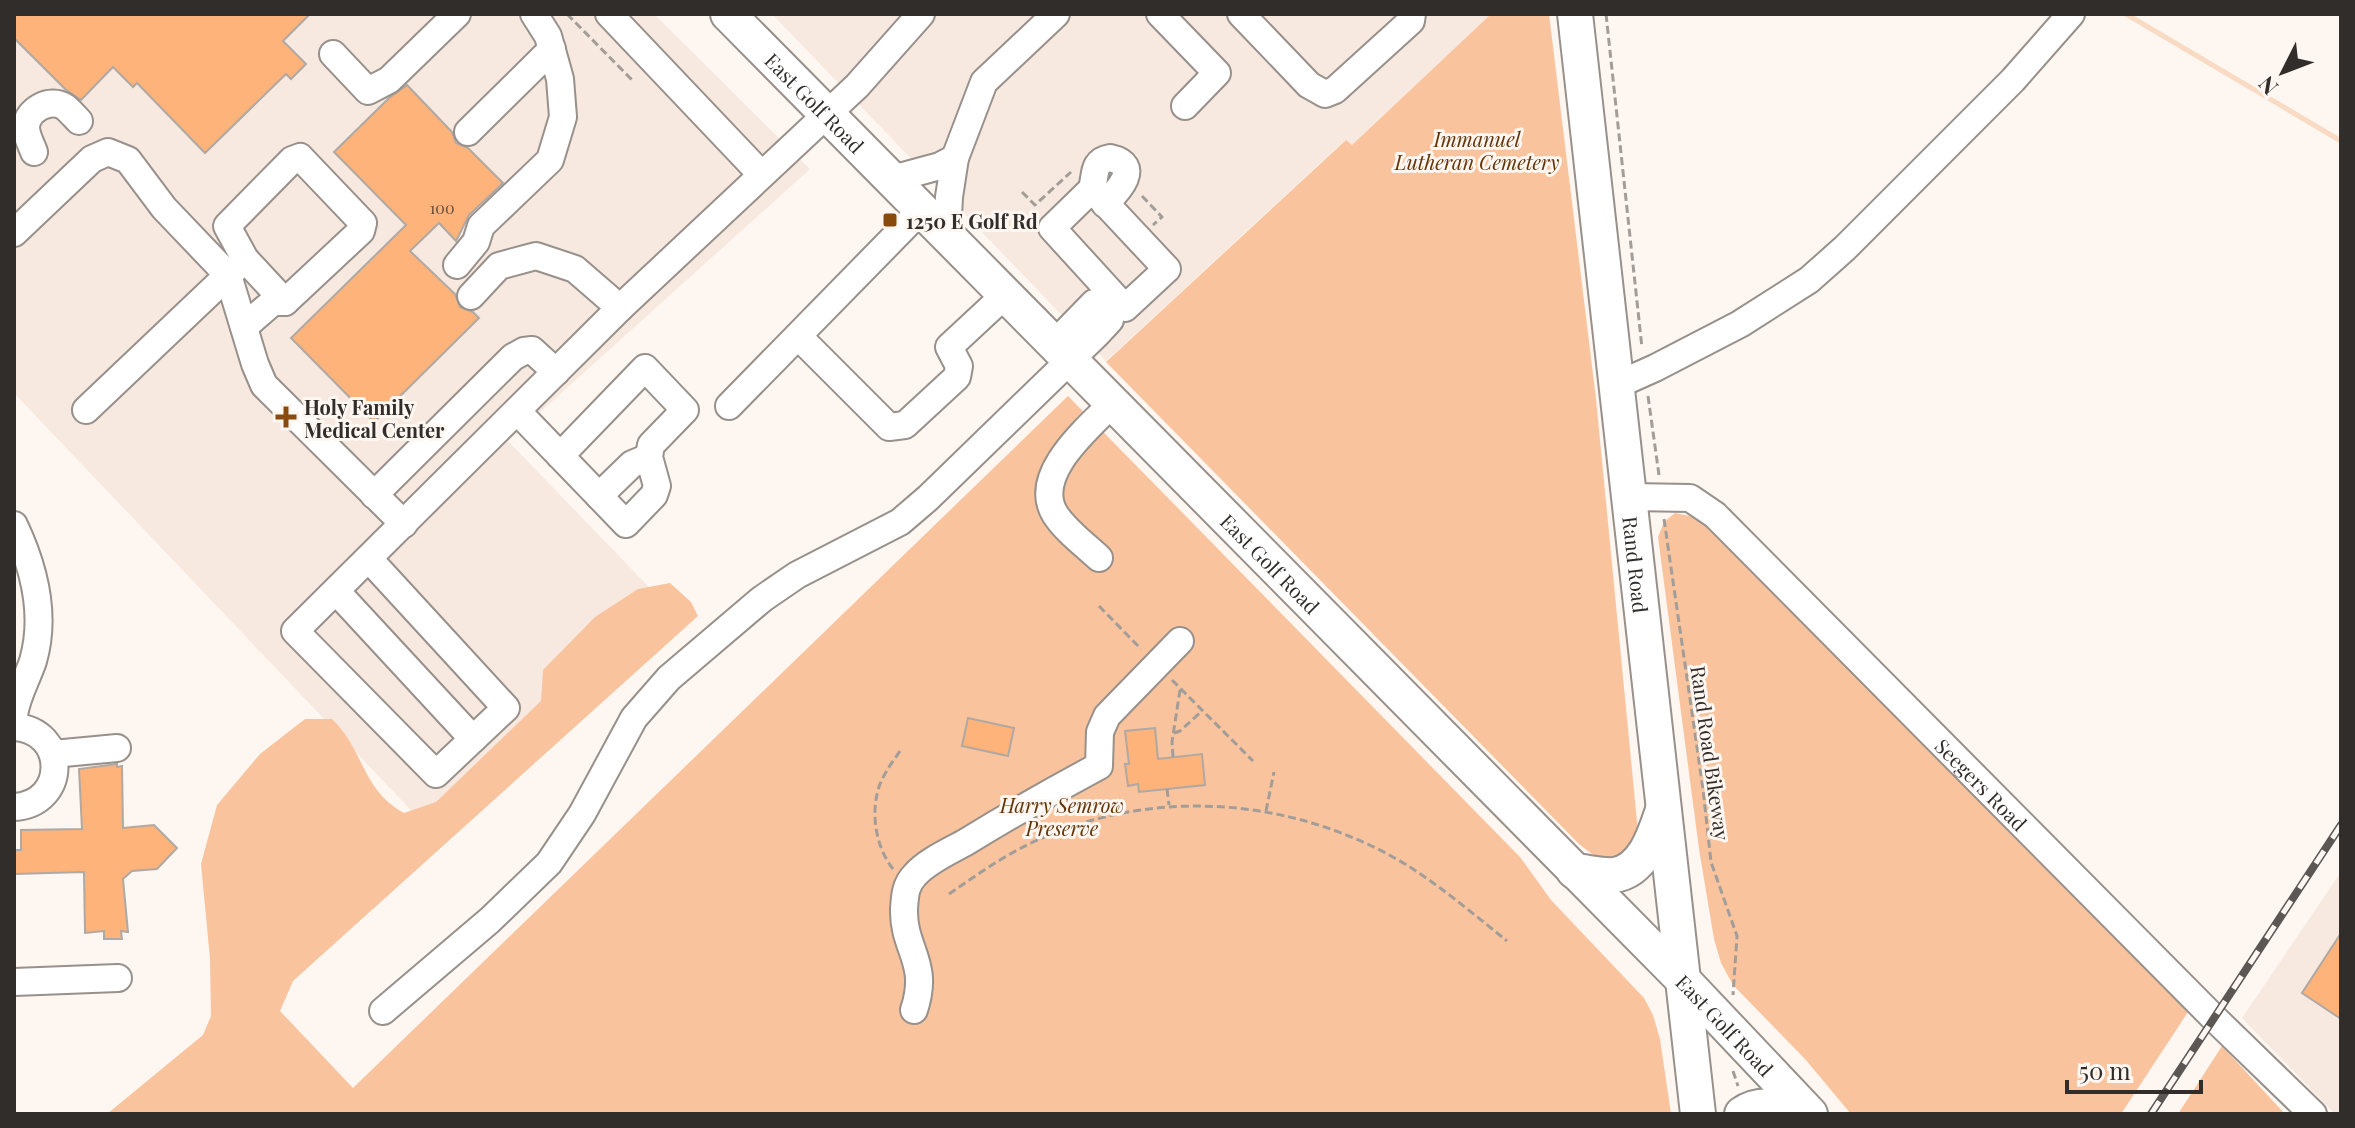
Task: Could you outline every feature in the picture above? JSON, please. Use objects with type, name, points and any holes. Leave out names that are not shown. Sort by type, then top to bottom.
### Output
[{"type":"main road","name":"East Golf Road","points":[[728,14],[1685,982],[1809,1114]]},
{"type":"main road","name":"Rand Road","points":[[1575,14],[1631,379],[1631,497],[1698,1114]]},
{"type":"main road","points":[[1574,871],[1617,875],[1631,868],[1653,840],[1665,806]]},
{"type":"main road","points":[[1742,1114],[1754,1107],[1781,1107],[1809,1114]]},
{"type":"street","points":[[333,54],[368,91],[389,80],[457,14]]},
{"type":"street","points":[[457,265],[476,242],[481,226],[550,160],[563,117],[560,79],[548,36],[534,14]]},
{"type":"street","points":[[609,14],[761,174]]},
{"type":"street","points":[[369,559],[506,708],[436,774],[295,631],[620,308],[860,83],[921,14]]},
{"type":"street","points":[[947,235],[955,158],[984,82],[1056,14]]},
{"type":"street","points":[[1160,14],[1217,73],[1185,106]]},
{"type":"street","points":[[1241,14],[1309,85],[1325,94],[1335,90],[1411,21],[1412,14]]},
{"type":"street","points":[[1631,379],[1740,324],[1809,280],[2013,80],[2071,14]]},
{"type":"street","points":[[468,132],[552,49]]},
{"type":"street","points":[[34,152],[26,130],[29,116],[38,108],[50,103],[63,106],[79,121]]},
{"type":"street","points":[[14,233],[92,159],[108,152],[128,160],[164,208],[236,267],[285,302]]},
{"type":"street","points":[[244,327],[273,302],[285,302],[361,231],[363,223],[300,157],[292,160],[227,226],[244,327],[264,385],[404,524]]},
{"type":"street","points":[[892,179],[940,166],[955,158]]},
{"type":"street","points":[[1099,196],[1167,269],[1125,308],[1114,301],[1052,228],[1099,196]]},
{"type":"street","points":[[729,406],[922,209]]},
{"type":"street","points":[[471,296],[499,266],[536,256],[575,269],[620,308]]},
{"type":"street","points":[[86,410],[236,267]]},
{"type":"street","points":[[798,336],[889,427],[905,425],[957,377],[959,366],[949,347],[1006,294]]},
{"type":"street","points":[[383,1011],[490,920],[549,863],[582,814],[634,718],[669,678],[762,599],[797,575],[900,522],[1063,351],[1110,320],[1114,301]]},
{"type":"street","points":[[374,495],[513,357],[532,350],[556,372]]},
{"type":"street","points":[[517,411],[560,456],[626,524],[654,495],[657,486],[649,457],[651,445],[685,410],[645,368],[560,456]]},
{"type":"street","points":[[1099,558],[1056,516],[1048,499],[1049,485],[1057,471],[1074,464],[1120,408]]},
{"type":"street","points":[[599,496],[632,464],[649,457]]},
{"type":"street","name":"Seegers Road","points":[[1631,497],[1690,498],[1715,515],[2313,1114]]},
{"type":"street","points":[[14,525],[24,584],[39,621],[33,660],[14,715]]},
{"type":"street","points":[[336,591],[473,739]]},
{"type":"street","points":[[914,1010],[920,991],[919,965],[904,914],[906,887],[916,874],[947,853],[1099,766],[1100,732],[1107,716],[1180,641]]},
{"type":"street","points":[[14,727],[23,727],[41,736],[53,754],[54,775],[45,793],[28,805],[14,807]]},
{"type":"street","points":[[53,754],[117,748]]},
{"type":"street","points":[[14,982],[118,978]]},
{"type":"path","points":[[567,14],[634,82]]},
{"type":"path","points":[[1606,14],[1631,379],[1658,471]]},
{"type":"path","name":"Rand Road Bikeway","points":[[1664,522],[1711,862],[1737,936],[1733,985]]},
{"type":"path","points":[[1099,606],[1253,761]]},
{"type":"path","points":[[1173,757],[1181,688]]},
{"type":"path","points":[[1174,733],[1203,710]]},
{"type":"path","points":[[900,751],[881,783],[875,809],[876,829],[884,858],[909,883]]},
{"type":"path","points":[[1266,811],[1274,772]]},
{"type":"path","points":[[1167,789],[1170,806]]},
{"type":"path","points":[[949,894],[1032,842],[1118,813],[1202,805],[1266,811],[1348,835],[1379,850],[1435,885],[1507,941]]},
{"type":"shaded area","name":"Holy Family Medical Center","points":[[14,14],[654,14],[810,169],[508,441],[671,610],[428,828],[14,393]]},
{"type":"shaded area","points":[[772,14],[1491,14],[1351,146],[1345,140],[1106,361]]},
{"type":"shaded area","points":[[2341,872],[2341,1114],[2335,1114],[2242,1018]]},
{"type":"green space","name":"Immanuel Lutheran Cemetery","points":[[1491,14],[1549,14],[1596,399],[1638,832],[1621,859],[1597,858],[1579,844],[1106,362],[1346,140],[1352,145]]},
{"type":"green space","name":"Harry Semrow Preserve","points":[[1068,396],[1520,857],[1551,900],[1644,998],[1660,1039],[1671,1114],[107,1114],[203,1035],[211,1016],[210,959],[201,864],[217,805],[260,754],[305,719],[332,719],[343,731],[379,793],[404,813],[436,802],[541,701],[543,670],[595,617],[638,589],[670,583],[691,602],[698,616],[293,981],[280,1011],[353,1088]]},
{"type":"green space","points":[[1675,513],[1694,517],[1710,529],[2188,1012],[2121,1114],[1851,1114],[1805,1059],[1733,985],[1721,963],[1714,939],[1699,849],[1658,537],[1664,522]]},
{"type":"green space","points":[[2222,1046],[2285,1114],[2178,1114]]},
{"type":"building","points":[[14,14],[310,14],[283,41],[306,64],[291,79],[286,74],[205,153],[137,83],[133,87],[113,67],[81,100],[65,89],[14,38]]},
{"type":"building","points":[[407,85],[452,132],[456,143],[468,148],[503,183],[469,215],[456,241],[439,223],[410,251],[455,294],[460,307],[479,318],[374,422],[291,338],[406,225],[334,152],[389,98]]},
{"type":"building","points":[[968,718],[1014,728],[1008,756],[962,746]]},
{"type":"building","points":[[1155,728],[1158,759],[1202,754],[1205,785],[1139,792],[1138,784],[1128,786],[1125,731]]},
{"type":"building","points":[[117,764],[117,767],[122,766],[123,828],[154,825],[177,848],[157,869],[132,871],[123,879],[128,932],[121,931],[122,939],[104,939],[104,931],[85,933],[84,872],[15,874],[14,850],[21,850],[21,830],[82,829],[79,769]]},
{"type":"building","points":[[2341,933],[2341,1019],[2302,993]]},
{"type":"waterway","points":[[2126,14],[2341,141]]},
{"type":"railway","points":[[2151,1114],[2341,825]]},
{"type":"place","name":"1250 E Golf Rd","points":[[890,220]]},
{"type":"place","name":"Holy Family Medical Center","points":[[286,417]]}]
